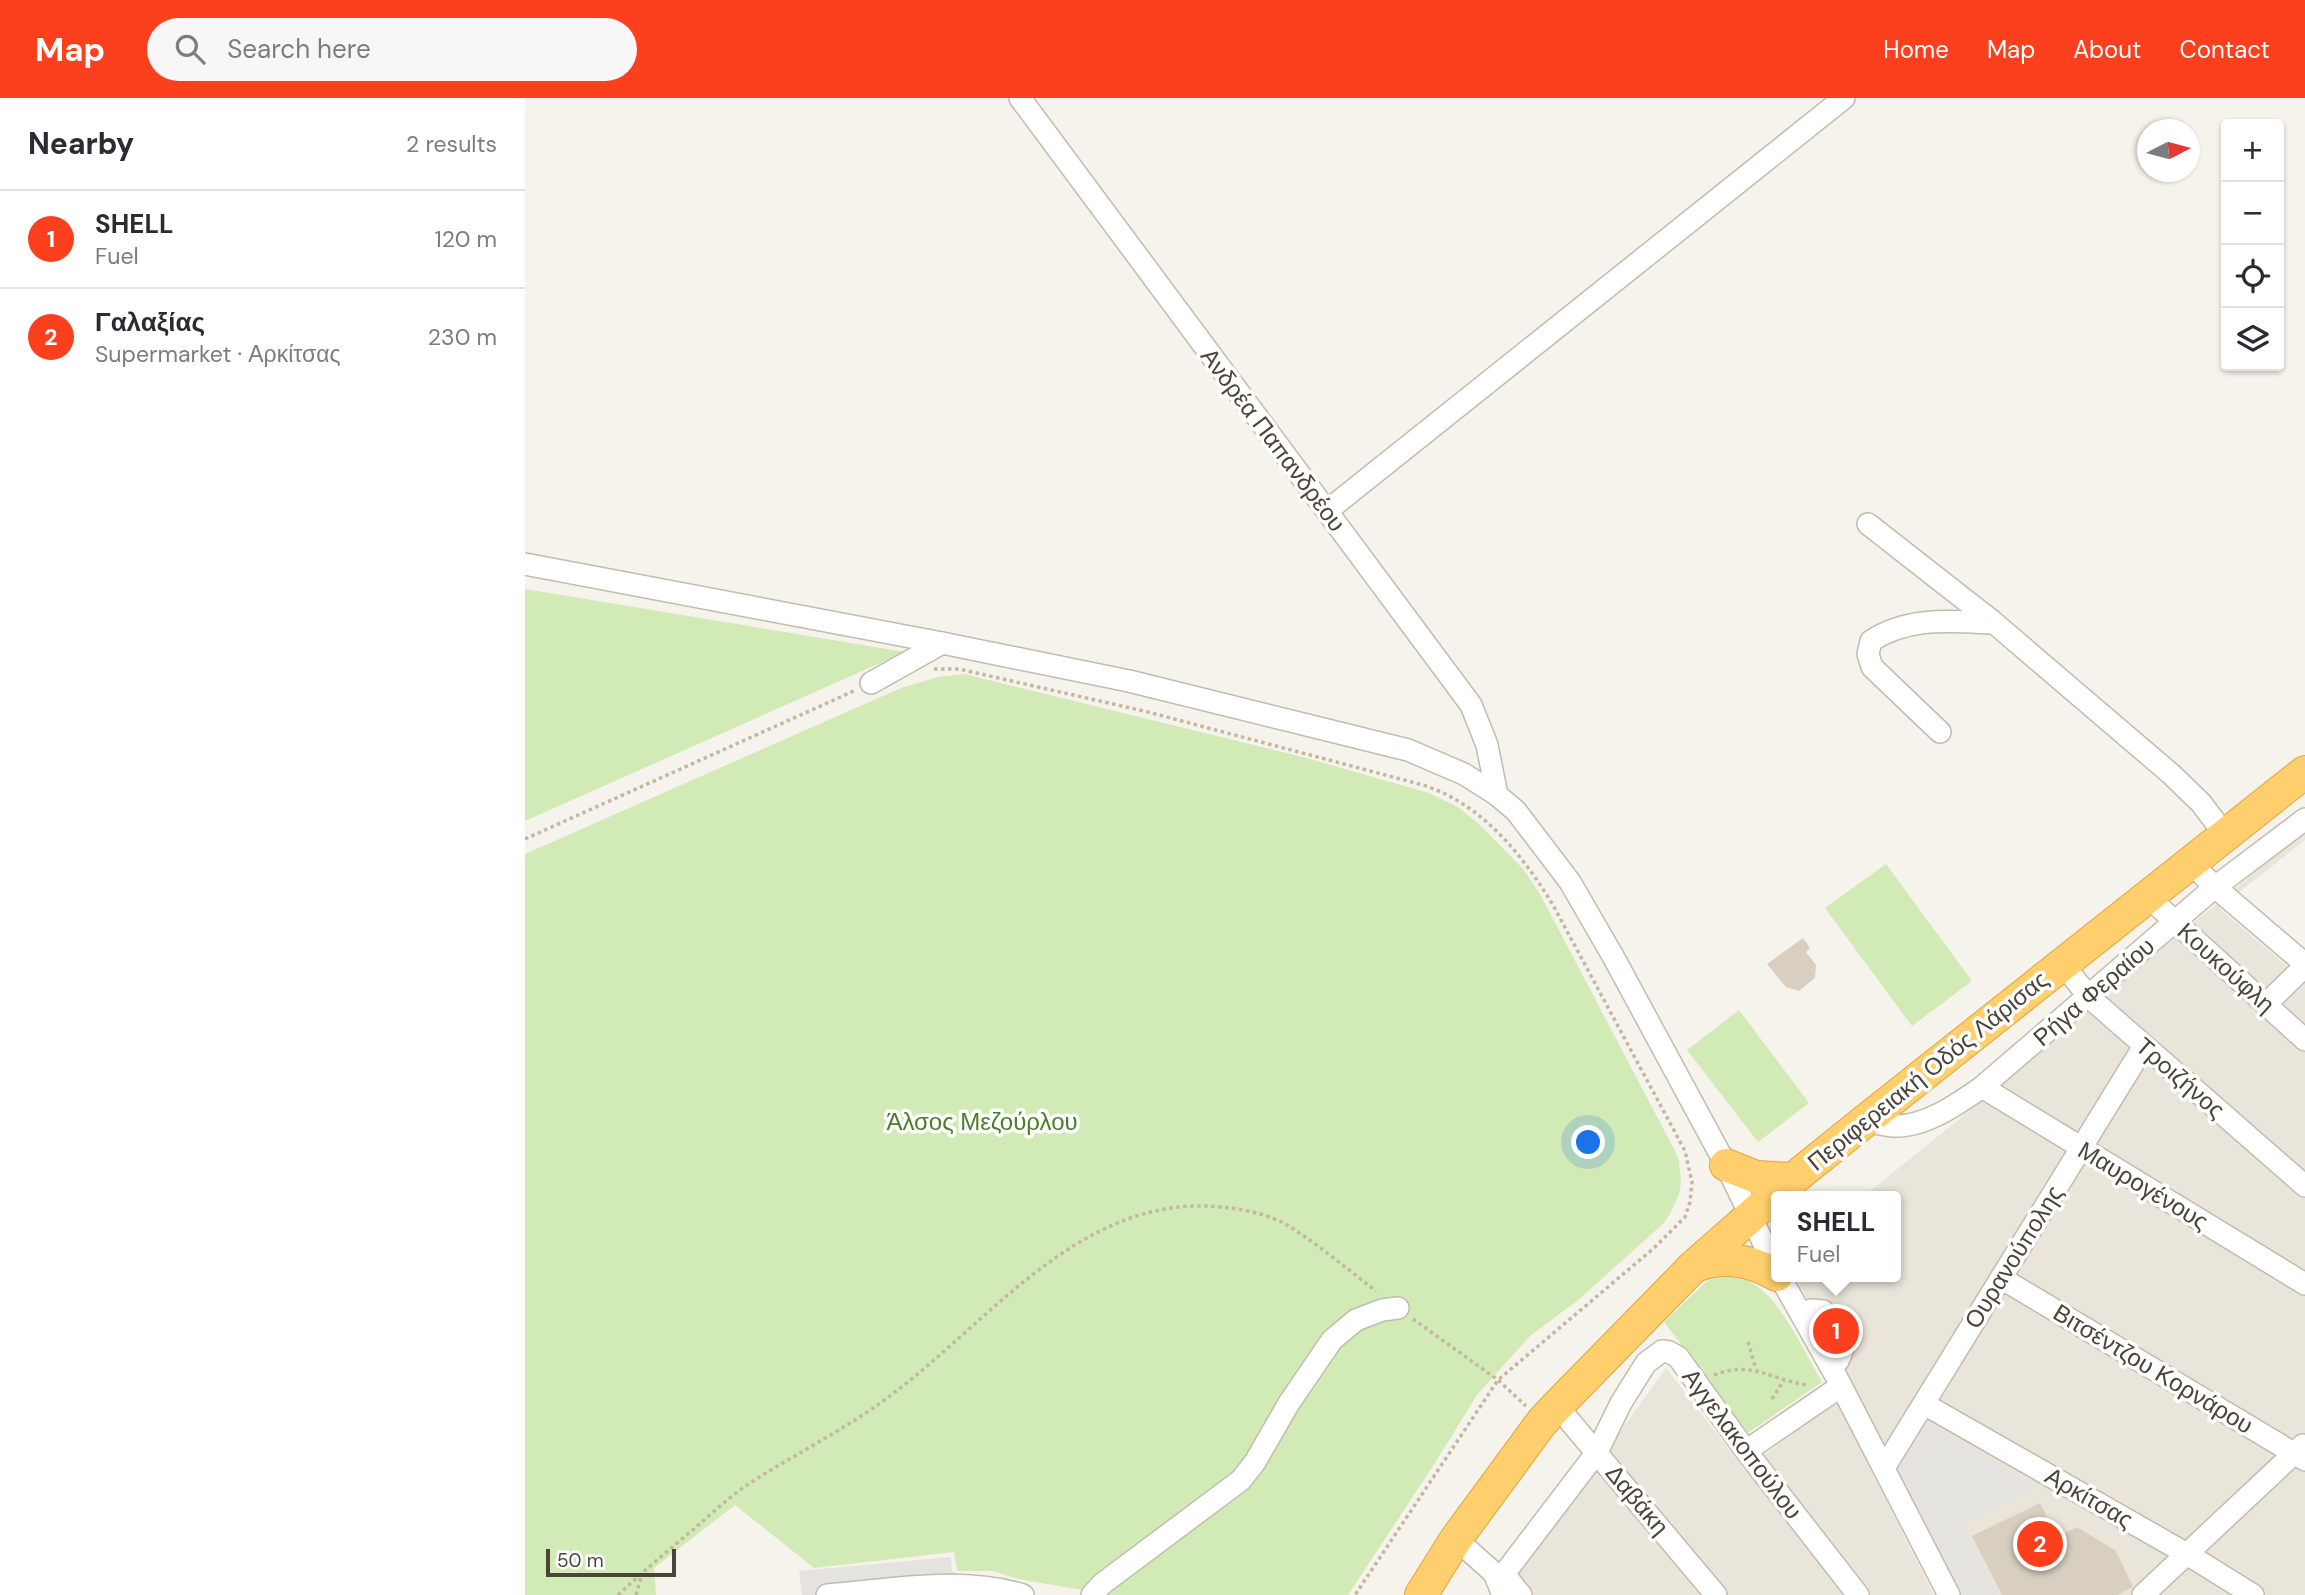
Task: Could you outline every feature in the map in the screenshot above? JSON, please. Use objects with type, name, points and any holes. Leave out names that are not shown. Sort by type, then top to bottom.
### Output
[{"type":"highway","name":"Περιφερειακή Οδός Λάρισας","points":[[1780,1191],[2062,963],[2305,772]]},
{"type":"highway","points":[[1726,1165],[1756,1177],[1793,1179]]},
{"type":"highway","name":"Περιφερειακή Οδός Λάρισας","points":[[1421,1595],[1456,1539],[1542,1422],[1694,1266],[1771,1199]]},
{"type":"highway","points":[[1694,1266],[1713,1259],[1736,1259],[1771,1271]]},
{"type":"street","name":"Ανδρέα Παπανδρέου","points":[[1020,98],[1471,705],[1487,745],[1497,795]]},
{"type":"street","points":[[1327,511],[1844,98]]},
{"type":"street","points":[[1868,524],[1992,621],[2171,774],[2201,803],[2225,835]]},
{"type":"street","points":[[525,564],[1129,681],[1408,750],[1442,763],[1497,795],[1517,811],[1570,882],[1726,1165],[1771,1260]]},
{"type":"street","points":[[1940,732],[1872,667],[1868,654],[1871,640],[1884,632],[1909,624],[1992,621]]},
{"type":"street","points":[[871,683],[942,643]]},
{"type":"street","name":"Ρήγα Φεραίου","points":[[1865,1121],[1894,1126],[1921,1120],[1939,1113],[1982,1087],[2215,887],[2305,819]]},
{"type":"street","points":[[2190,862],[2305,965],[2266,1004]]},
{"type":"street","name":"Κουκούφλη","points":[[2147,896],[2305,1040]]},
{"type":"street","name":"Τρoιζήνος","points":[[2062,963],[2089,996],[2305,1186]]},
{"type":"street","name":"Ουρανούπολης","points":[[1884,1468],[2144,1046]]},
{"type":"street","name":"Μαυρογένους","points":[[1982,1087],[2305,1284]]},
{"type":"street","name":"Βιτσέντζου Κορνάρου","points":[[2001,1278],[2302,1453]]},
{"type":"street","points":[[1782,1282],[1833,1392],[1884,1468],[1949,1595]]},
{"type":"street","points":[[1092,1595],[1102,1584],[1241,1480],[1255,1462],[1308,1374],[1332,1340],[1346,1326],[1367,1315],[1398,1308]]},
{"type":"street","points":[[1811,1310],[1823,1311],[1843,1349],[1838,1361]]},
{"type":"street","name":"Αγγελακοπούλου","points":[[1500,1581],[1597,1452],[1621,1403],[1646,1363],[1662,1351],[1678,1357],[1746,1451],[1858,1595]]},
{"type":"street","points":[[1746,1451],[1833,1392]]},
{"type":"street","name":"Αρκίτσας","points":[[1924,1404],[2187,1554],[2253,1595]]},
{"type":"street","name":"Δαβάκη","points":[[1557,1406],[1716,1595]]},
{"type":"street","points":[[2143,1595],[2302,1453]]},
{"type":"street","points":[[1456,1539],[1500,1581],[1521,1595]]},
{"type":"street","points":[[827,1595],[950,1585],[984,1587],[1023,1595]]},
{"type":"path","points":[[930,670],[959,669],[1148,712],[1423,785],[1460,800],[1504,838],[1534,873],[1685,1151],[1692,1182],[1685,1217],[1654,1248],[1498,1380],[1355,1595]]},
{"type":"path","points":[[525,839],[871,683]]},
{"type":"path","points":[[618,1595],[745,1487],[845,1427],[895,1392],[1034,1273],[1100,1231],[1145,1213],[1189,1205],[1239,1209],[1286,1224]]},
{"type":"path","points":[[1748,1342],[1756,1369]]},
{"type":"path","points":[[1697,1385],[1720,1373],[1756,1369],[1784,1380],[1817,1385],[1833,1392]]},
{"type":"path","points":[[1772,1399],[1784,1380]]},
{"type":"path","points":[[636,1595],[643,1572]]},
{"type":"shaded area","points":[[2305,831],[2305,840],[2219,908],[2305,982],[2305,1595],[1960,1595],[1799,1282],[1901,1282],[1901,1191],[1870,1191],[2029,1063],[2125,979]]},
{"type":"shaded area","points":[[1666,1368],[1744,1469],[1837,1403],[1934,1595],[1533,1595],[1518,1574]]},
{"type":"shaded area","points":[[1930,1423],[2036,1488],[1962,1524],[1998,1595],[1960,1595],[1897,1472]]},
{"type":"shaded area","points":[[951,1557],[952,1571],[961,1575],[963,1595],[802,1595],[799,1571]]},
{"type":"green space","points":[[525,589],[905,652],[525,821]]},
{"type":"green space","name":"Άλσος Μεζούρλου","points":[[964,674],[1303,757],[1429,793],[1458,807],[1479,824],[1524,870],[1540,894],[1675,1151],[1681,1183],[1670,1214],[1664,1223],[1577,1301],[1530,1336],[1477,1395],[1348,1595],[1101,1595],[1018,1579],[992,1571],[957,1571],[954,1552],[814,1568],[735,1505],[654,1568],[656,1595],[525,1595],[525,854],[901,688],[938,677]]},
{"type":"green space","points":[[1886,864],[1972,981],[1912,1026],[1825,908]]},
{"type":"green space","points":[[1739,1010],[1809,1103],[1758,1142],[1687,1050]]},
{"type":"green space","points":[[1725,1277],[1749,1282],[1767,1295],[1793,1331],[1822,1382],[1748,1433],[1664,1322],[1708,1280]]},
{"type":"building","points":[[1803,938],[1810,948],[1806,952],[1816,965],[1815,978],[1799,991],[1786,987],[1767,964]]},
{"type":"building","points":[[2040,1503],[2057,1537],[2077,1527],[2116,1551],[2133,1587],[2117,1595],[2002,1595],[1972,1536]]},
{"type":"place","name":"SHELL","points":[[1836,1331]]},
{"type":"place","name":"Γαλαξίας","points":[[2040,1544]]}]
